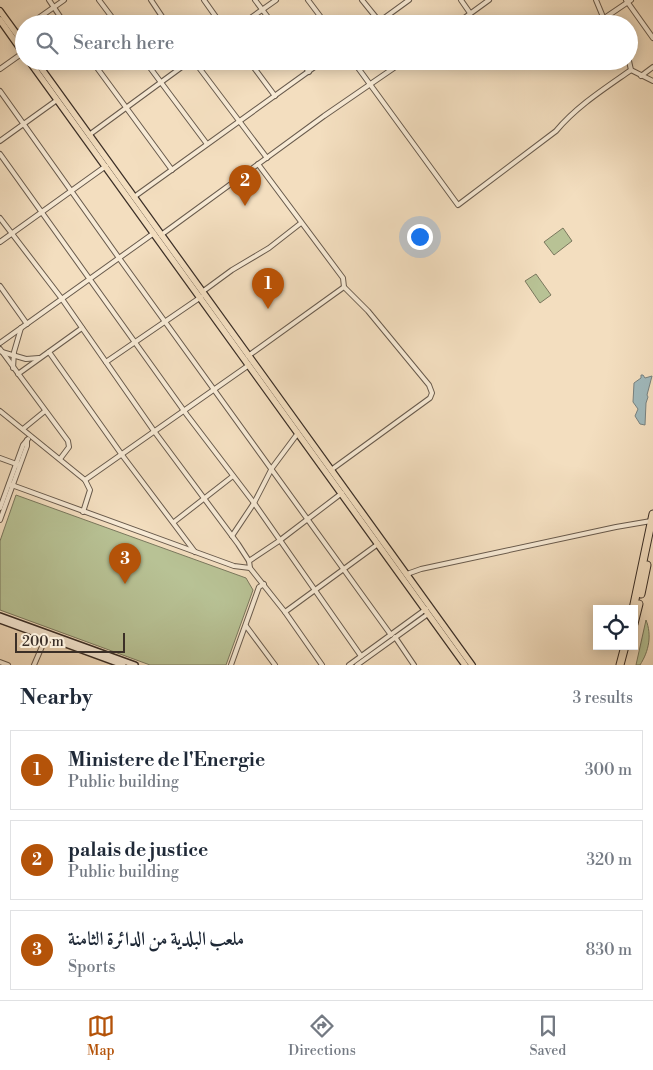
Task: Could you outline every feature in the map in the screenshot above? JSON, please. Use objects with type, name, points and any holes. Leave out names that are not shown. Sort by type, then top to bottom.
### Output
[{"type":"highway","points":[[634,605],[652,517]]},
{"type":"highway","points":[[638,605],[653,534]]},
{"type":"highway","points":[[620,665],[624,650]]},
{"type":"highway","points":[[625,665],[628,650]]},
{"type":"main road","points":[[0,11],[15,33]]},
{"type":"main road","points":[[0,20],[15,42]]},
{"type":"main road","points":[[35,70],[106,166],[158,232]]},
{"type":"main road","points":[[43,70],[134,197],[298,433],[378,544],[429,610],[466,665]]},
{"type":"main road","points":[[202,295],[407,574],[429,610]]},
{"type":"main road","points":[[460,654],[472,665]]},
{"type":"street","points":[[49,0],[60,15]]},
{"type":"street","points":[[43,15],[64,0]]},
{"type":"street","points":[[99,0],[110,15]]},
{"type":"street","points":[[150,0],[161,15]]},
{"type":"street","points":[[204,0],[215,15]]},
{"type":"street","points":[[255,0],[266,15]]},
{"type":"street","points":[[254,15],[276,0]]},
{"type":"street","points":[[308,0],[319,15]]},
{"type":"street","points":[[362,0],[372,15]]},
{"type":"street","points":[[388,15],[409,0]]},
{"type":"street","points":[[462,0],[470,13]]},
{"type":"street","points":[[467,15],[489,0]]},
{"type":"street","points":[[596,0],[602,15]]},
{"type":"street","points":[[612,15],[628,1],[637,15]]},
{"type":"street","points":[[638,16],[653,38]]},
{"type":"street","points":[[0,68],[15,58]]},
{"type":"street","points":[[641,76],[653,67]]},
{"type":"street","points":[[98,70],[172,170]]},
{"type":"street","points":[[151,70],[208,144]]},
{"type":"street","points":[[89,134],[177,70]]},
{"type":"street","points":[[201,70],[267,158]]},
{"type":"street","points":[[256,70],[275,96]]},
{"type":"street","points":[[134,197],[312,70]]},
{"type":"street","points":[[359,70],[458,206],[556,131],[568,117],[586,102],[631,70],[653,81]]},
{"type":"street","points":[[0,343],[118,258],[267,158],[391,70]]},
{"type":"street","points":[[0,91],[118,258],[166,321],[414,665]]},
{"type":"street","points":[[0,141],[56,100]]},
{"type":"street","points":[[0,154],[184,411],[254,503],[314,591],[368,665]]},
{"type":"street","points":[[258,164],[342,278],[344,287],[379,324],[428,385],[432,393],[430,398],[331,470]]},
{"type":"street","points":[[0,242],[106,166]]},
{"type":"street","points":[[0,218],[62,299],[154,431],[232,536],[249,561],[250,568],[285,612],[322,665]]},
{"type":"street","points":[[106,362],[202,295],[232,270],[269,248],[301,223]]},
{"type":"street","points":[[0,286],[27,324]]},
{"type":"street","points":[[248,356],[344,287]]},
{"type":"street","points":[[13,368],[21,328]]},
{"type":"street","points":[[18,374],[82,328]]},
{"type":"street","points":[[1,350],[26,359],[41,357]]},
{"type":"street","points":[[1,350],[68,443],[68,449],[60,460]]},
{"type":"street","points":[[49,352],[195,552]]},
{"type":"street","points":[[85,480],[251,364]]},
{"type":"street","points":[[0,411],[85,480],[90,490],[84,512]]},
{"type":"street","points":[[22,429],[45,411]]},
{"type":"street","points":[[232,536],[254,503],[272,468],[298,433]]},
{"type":"street","points":[[0,520],[24,445],[30,435]]},
{"type":"street","points":[[0,458],[19,465]]},
{"type":"street","points":[[174,522],[233,476]]},
{"type":"street","points":[[0,508],[1,500],[11,485]]},
{"type":"street","points":[[11,485],[234,566],[250,568]]},
{"type":"street","points":[[249,561],[342,494]]},
{"type":"street","points":[[407,574],[421,569],[616,527],[652,517]]},
{"type":"street","points":[[285,612],[378,544]]},
{"type":"street","points":[[231,665],[259,587],[264,584]]},
{"type":"street","points":[[349,665],[363,658],[429,610]]},
{"type":"street","points":[[0,616],[119,663],[135,665]]},
{"type":"street","points":[[0,620],[46,635]]},
{"type":"street","points":[[246,626],[275,665]]},
{"type":"street","points":[[34,665],[46,635]]},
{"type":"street","points":[[357,665],[363,658]]},
{"type":"street","points":[[0,662],[8,665]]},
{"type":"green space","points":[[563,228],[572,241],[554,255],[544,242]]},
{"type":"green space","points":[[536,274],[551,295],[540,303],[525,281]]},
{"type":"green space","points":[[16,495],[246,578],[253,590],[226,665],[150,665],[0,610],[0,541]]},
{"type":"green space","points":[[646,620],[649,637],[646,654],[640,665],[636,665]]},
{"type":"water","points":[[641,375],[645,378],[652,376],[647,395],[645,425],[640,424],[635,416],[638,409],[633,402],[634,383],[641,378]]},
{"type":"place","name":"palais de justice","points":[[245,206]]},
{"type":"place","name":"Ministere de l'Energie","points":[[268,309]]},
{"type":"place","name":"ملعب البلدية من الدائرة الثامنة","points":[[125,584]]}]
